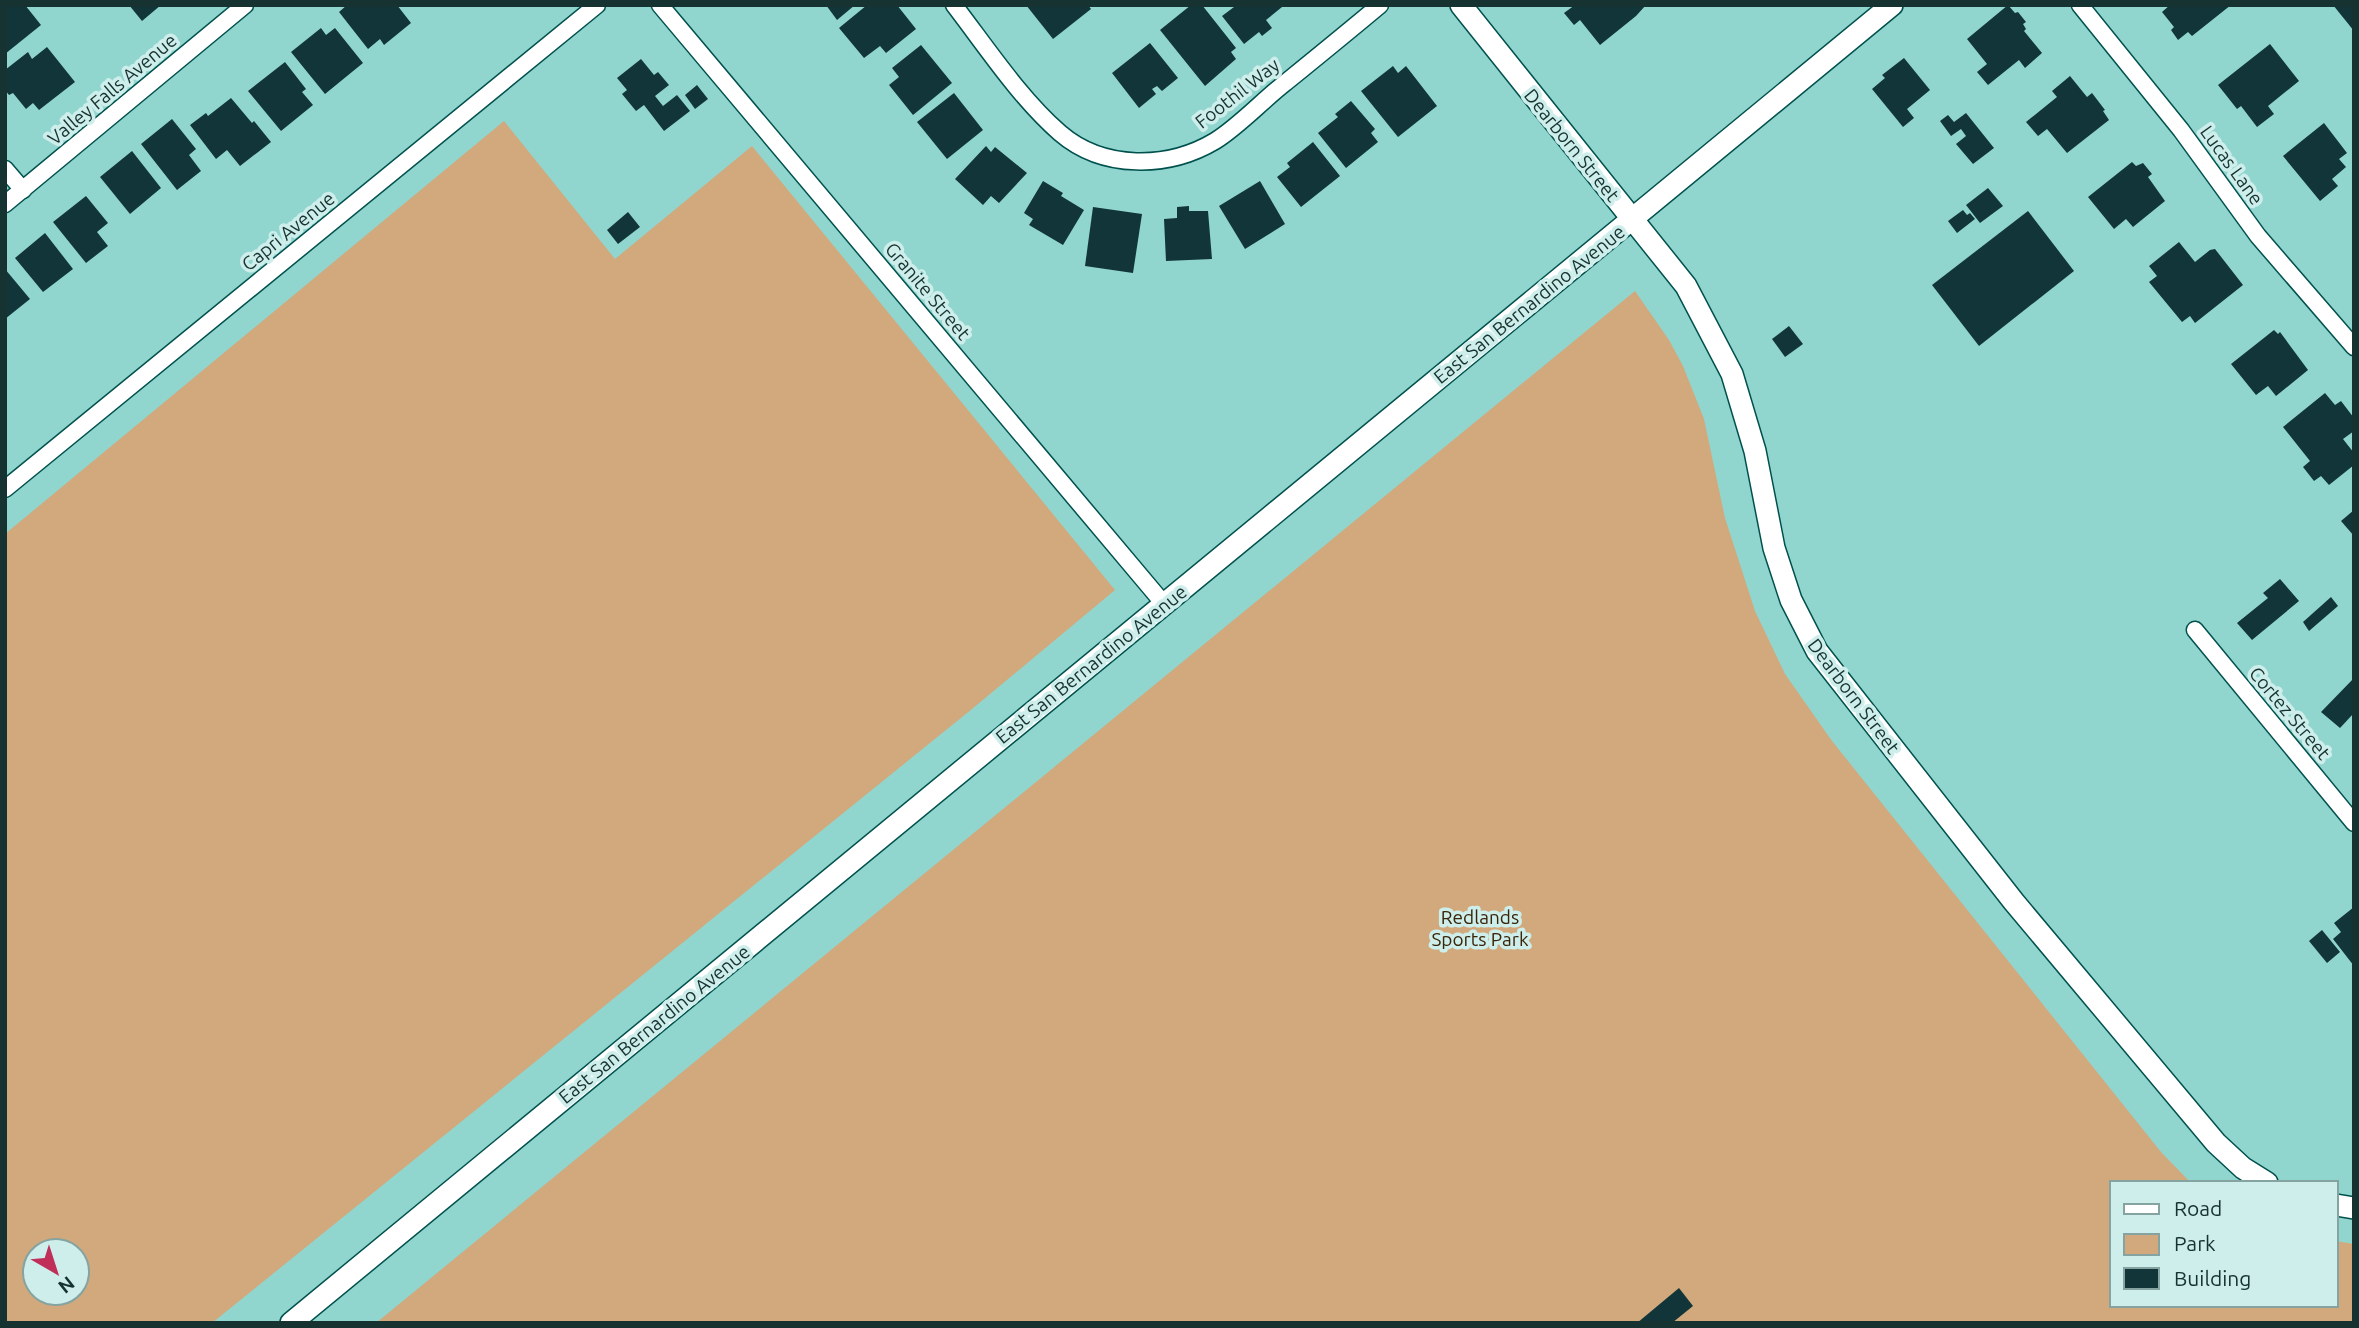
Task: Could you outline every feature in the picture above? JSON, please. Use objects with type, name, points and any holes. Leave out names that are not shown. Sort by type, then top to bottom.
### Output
[{"type":"street","name":"Valley Falls Avenue","points":[[5,204],[245,5]]},
{"type":"street","name":"Capri Avenue","points":[[5,489],[597,5]]},
{"type":"street","name":"Granite Street","points":[[660,5],[1164,604]]},
{"type":"street","name":"Foothil Way","points":[[954,5],[1018,87],[1060,133],[1078,145],[1105,156],[1138,163],[1176,159],[1216,141],[1380,5]]},
{"type":"street","name":"Dearborn Street","points":[[1461,5],[1686,286],[1732,374],[1755,451],[1774,548],[1791,600],[1817,652],[2014,902],[2216,1143],[2243,1168],[2264,1181]]},
{"type":"street","name":"East San Bernardino Avenue","points":[[291,1323],[1892,5]]},
{"type":"street","name":"Lucas Lane","points":[[2080,5],[2181,130],[2258,236],[2354,347]]},
{"type":"street","points":[[5,169],[23,190]]},
{"type":"street","name":"Cortez Street","points":[[2195,630],[2354,823]]},
{"type":"green space","points":[[504,121],[615,259],[752,146],[1115,590],[972,709],[212,1323],[5,1323],[5,534]]},
{"type":"green space","name":"Redlands Sports Park","points":[[1635,291],[1669,340],[1683,366],[1704,419],[1725,518],[1755,611],[1785,674],[1832,741],[2161,1152],[2189,1181],[2110,1181],[2110,1307],[2338,1307],[2338,1241],[2354,1244],[2354,1323],[376,1323]]},
{"type":"building","points":[[5,5],[25,5],[41,25],[5,54]]},
{"type":"building","points":[[129,5],[161,5],[142,21]]},
{"type":"building","points":[[347,5],[397,5],[411,23],[384,45],[380,39],[368,49],[339,12]]},
{"type":"building","points":[[826,5],[855,5],[837,20]]},
{"type":"building","points":[[867,5],[897,5],[916,29],[886,53],[880,46],[864,58],[839,28]]},
{"type":"building","points":[[1026,5],[1088,5],[1091,9],[1053,39]]},
{"type":"building","points":[[1191,5],[1202,5],[1236,48],[1231,52],[1236,59],[1205,86],[1160,30]]},
{"type":"building","points":[[1232,5],[1282,7],[1266,20],[1272,28],[1262,36],[1259,32],[1244,44],[1222,16],[1234,7]]},
{"type":"building","points":[[1575,5],[1646,5],[1600,45],[1580,20],[1574,25],[1564,13]]},
{"type":"building","points":[[2008,5],[2026,22],[2023,24],[2026,29],[2024,31],[2042,53],[2025,68],[2019,60],[1988,85],[1977,72],[1987,64],[1967,39]]},
{"type":"building","points":[[2170,5],[2231,5],[2192,36],[2188,32],[2178,40],[2171,30],[2174,27],[2162,12]]},
{"type":"building","points":[[2333,5],[2354,5],[2354,31]]},
{"type":"building","points":[[321,28],[326,35],[335,28],[363,63],[325,94],[291,52]]},
{"type":"building","points":[[1150,43],[1178,78],[1162,91],[1157,86],[1152,89],[1156,94],[1139,108],[1112,73]]},
{"type":"building","points":[[2270,44],[2299,81],[2268,106],[2274,114],[2257,127],[2241,106],[2237,109],[2218,85]]},
{"type":"building","points":[[921,45],[952,83],[913,115],[889,85],[899,77],[892,68]]},
{"type":"building","points":[[47,47],[75,82],[39,110],[33,103],[26,109],[13,93],[9,95],[5,90],[5,70],[28,52],[32,59]]},
{"type":"building","points":[[1904,58],[1930,90],[1907,109],[1914,118],[1903,127],[1872,89],[1885,78],[1882,75]]},
{"type":"building","points":[[641,59],[654,75],[658,72],[669,85],[655,96],[663,106],[677,95],[690,111],[664,131],[644,105],[636,111],[622,94],[627,90],[617,78]]},
{"type":"building","points":[[285,62],[306,89],[302,92],[313,105],[281,131],[248,91]]},
{"type":"building","points":[[1393,66],[1398,73],[1406,66],[1437,106],[1398,137],[1361,91]]},
{"type":"building","points":[[2070,76],[2087,97],[2092,93],[2109,120],[2067,153],[2047,129],[2038,136],[2026,122],[2057,97],[2052,91]]},
{"type":"building","points":[[697,85],[708,99],[695,109],[685,95]]},
{"type":"building","points":[[954,93],[983,130],[947,159],[917,122]]},
{"type":"building","points":[[231,98],[271,142],[240,166],[227,150],[216,159],[190,125],[206,113],[208,116]]},
{"type":"building","points":[[1351,101],[1375,129],[1371,133],[1378,142],[1346,168],[1318,133],[1338,117],[1335,114]]},
{"type":"building","points":[[1966,113],[1994,148],[1973,164],[1956,144],[1966,136],[1961,129],[1951,136],[1940,121],[1948,115],[1954,122]]},
{"type":"building","points":[[172,119],[196,149],[189,155],[201,171],[177,190],[141,144]]},
{"type":"building","points":[[2324,123],[2347,153],[2339,159],[2346,167],[2332,179],[2338,186],[2320,201],[2283,156]]},
{"type":"building","points":[[1313,142],[1340,176],[1301,207],[1277,177],[1290,167],[1287,163]]},
{"type":"building","points":[[986,146],[991,152],[995,147],[1027,173],[999,203],[991,196],[983,205],[955,179]]},
{"type":"building","points":[[132,151],[161,188],[130,214],[100,177]]},
{"type":"building","points":[[2132,162],[2136,166],[2143,163],[2152,174],[2148,177],[2165,201],[2133,227],[2126,219],[2114,229],[2088,197]]},
{"type":"building","points":[[1043,181],[1084,210],[1063,245],[1029,225],[1033,219],[1024,213]]},
{"type":"building","points":[[1260,181],[1285,224],[1245,249],[1219,206]]},
{"type":"building","points":[[1988,188],[2003,206],[1980,223],[1966,205]]},
{"type":"building","points":[[86,196],[108,223],[97,232],[108,246],[86,263],[53,222]]},
{"type":"building","points":[[1189,206],[1189,211],[1208,211],[1212,259],[1166,261],[1164,219],[1177,218],[1177,207]]},
{"type":"building","points":[[1093,207],[1142,214],[1133,273],[1085,266]]},
{"type":"building","points":[[1963,210],[1975,219],[1957,233],[1948,221]]},
{"type":"building","points":[[2028,211],[2074,271],[1979,346],[1932,285]]},
{"type":"building","points":[[628,212],[640,227],[618,244],[607,230]]},
{"type":"building","points":[[45,233],[73,269],[43,292],[15,258]]},
{"type":"building","points":[[2179,242],[2195,262],[2215,249],[2243,285],[2195,323],[2190,316],[2182,322],[2149,282],[2157,276],[2149,266]]},
{"type":"building","points":[[5,269],[30,299],[5,319]]},
{"type":"building","points":[[1789,326],[1803,344],[1785,357],[1772,339]]},
{"type":"building","points":[[2274,330],[2278,334],[2280,332],[2308,370],[2276,396],[2268,386],[2256,395],[2231,364]]},
{"type":"building","points":[[2325,393],[2335,405],[2341,401],[2354,418],[2354,431],[2343,439],[2354,453],[2354,465],[2329,485],[2321,476],[2314,481],[2303,467],[2310,461],[2283,427]]},
{"type":"building","points":[[2354,510],[2354,536],[2341,521]]},
{"type":"building","points":[[2280,579],[2299,601],[2252,640],[2237,623],[2268,598],[2263,593]]},
{"type":"building","points":[[2331,597],[2338,606],[2309,631],[2303,622]]},
{"type":"building","points":[[2354,678],[2354,713],[2340,728],[2321,712]]},
{"type":"building","points":[[2354,907],[2354,966],[2333,939],[2341,932],[2334,923]]},
{"type":"building","points":[[2322,930],[2340,952],[2327,963],[2309,941]]},
{"type":"building","points":[[1679,1288],[1693,1306],[1672,1323],[1637,1323]]}]
